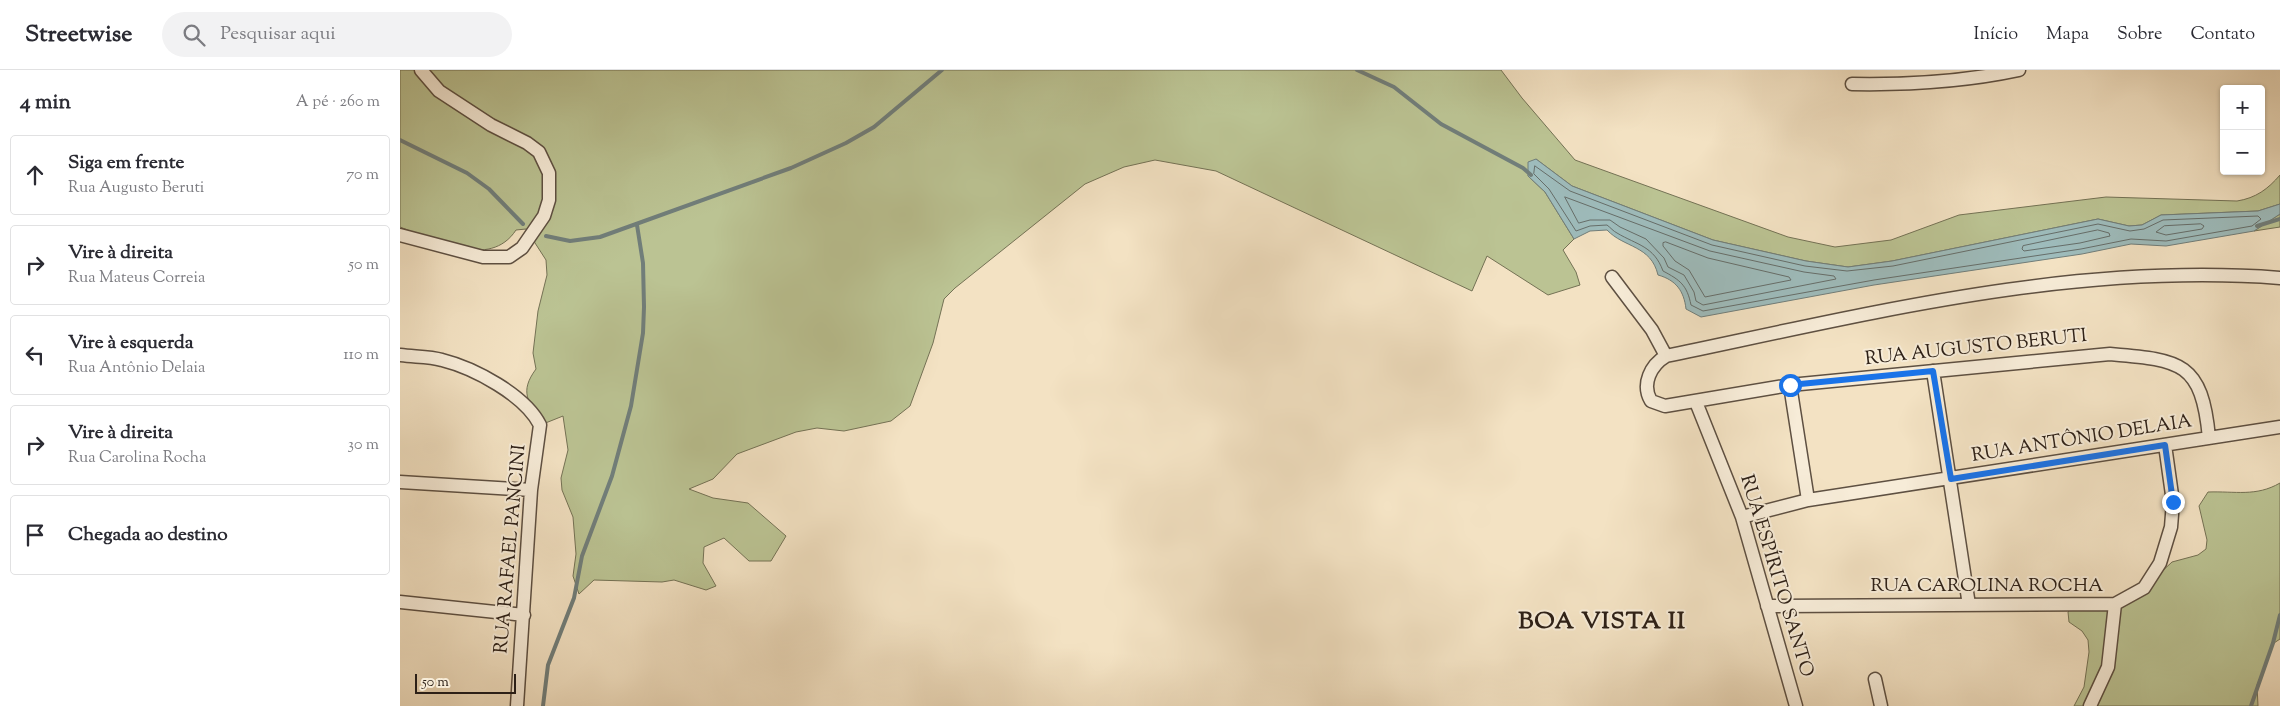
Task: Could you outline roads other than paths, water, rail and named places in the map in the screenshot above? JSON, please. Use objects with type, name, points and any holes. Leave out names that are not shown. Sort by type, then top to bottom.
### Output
[{"type":"street","points":[[400,235],[483,257],[508,257],[522,248],[544,216],[549,200],[549,173],[546,162],[528,142],[491,125],[439,90],[421,70]]},
{"type":"street","points":[[1852,84],[1909,85],[1950,82],[2019,70]]},
{"type":"street","points":[[1612,277],[1652,330],[1666,356],[1901,306],[2121,276],[2227,274],[2280,278]]},
{"type":"street","name":"RUA AUGUSTO BERUTI","points":[[1666,356],[1658,361],[1647,381],[1650,401],[1665,406],[1790,385],[2110,354],[2153,358],[2176,364],[2187,372],[2198,386],[2206,407],[2208,438]]},
{"type":"street","name":"RUA RAFAEL PANCINI","points":[[400,355],[441,359],[470,369],[510,393],[528,407],[540,425],[531,490],[517,706]]},
{"type":"street","points":[[1933,371],[1969,605]]},
{"type":"street","points":[[1790,385],[1808,500]]},
{"type":"street","name":"RUA ESPÍRITO SANTO","points":[[1696,402],[1742,517],[1796,706]]},
{"type":"street","name":"RUA ANTÔNIO DELAIA","points":[[1742,517],[1808,500],[2280,427]]},
{"type":"street","name":"RUA CAROLINA ROCHA","points":[[1767,606],[2115,604],[2144,588],[2160,563],[2171,527],[2173,502],[2165,445]]},
{"type":"street","points":[[400,482],[531,490]]},
{"type":"street","points":[[400,602],[524,614]]},
{"type":"street","points":[[2090,706],[2108,667],[2115,604]]},
{"type":"street","points":[[1875,680],[1881,706]]},
{"type":"water","points":[[1536,159],[1572,186],[1713,240],[1806,261],[1848,267],[1892,261],[2098,219],[2129,226],[2142,225],[2161,215],[2258,211],[2280,204],[2280,214],[2254,231],[2166,246],[2131,244],[2082,254],[1874,285],[1701,317],[1686,309],[1678,287],[1670,280],[1658,275],[1654,265],[1643,252],[1607,230],[1590,231],[1574,239],[1545,192],[1528,176],[1528,162]]},
{"type":"waterway","points":[[546,236],[570,241],[600,237],[791,168],[846,143],[874,127],[942,70]]},
{"type":"waterway","points":[[1357,70],[1394,87],[1441,124],[1523,168],[1531,175]]},
{"type":"waterway","points":[[400,140],[467,173],[489,189],[523,224]]},
{"type":"waterway","points":[[2257,226],[2280,219]]},
{"type":"waterway","points":[[543,706],[548,665],[574,598],[582,556],[612,476],[631,406],[643,333],[644,307],[643,263],[637,225]]},
{"type":"waterway","points":[[2251,706],[2273,643],[2280,615]]},
{"type":"district","name":"BOA VISTA II","points":[[1602,622]]}]
